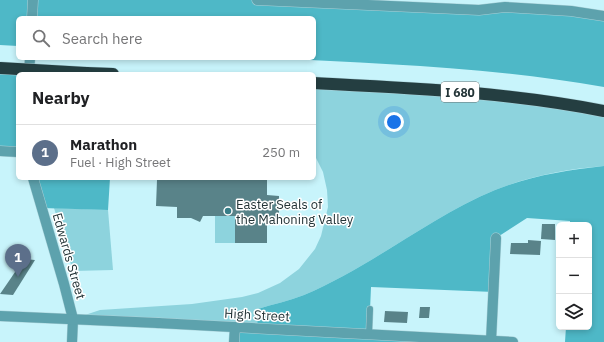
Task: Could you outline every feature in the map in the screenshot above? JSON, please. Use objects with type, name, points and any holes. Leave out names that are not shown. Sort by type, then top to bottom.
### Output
[{"type":"highway","points":[[0,68],[69,72]]},
{"type":"highway","name":"I 680","points":[[316,84],[436,90],[519,97],[604,111]]},
{"type":"street","points":[[32,16],[33,0]]},
{"type":"street","points":[[257,0],[479,10],[506,3],[604,16]]},
{"type":"street","points":[[29,72],[30,60]]},
{"type":"street","points":[[0,151],[16,152]]},
{"type":"street","name":"Edwards Street","points":[[34,180],[73,319],[72,342]]},
{"type":"street","points":[[491,341],[496,238]]},
{"type":"street","name":"High Street","points":[[0,316],[235,327],[369,338],[513,342]]},
{"type":"street","points":[[234,342],[235,327]]},
{"type":"lane","points":[[369,338],[370,309]]},
{"type":"shaded area","points":[[0,0],[257,0],[604,16],[604,87],[521,75],[437,67],[306,60],[316,60],[316,16],[16,16],[16,46],[0,45]]},
{"type":"shaded area","points":[[0,68],[16,73],[16,152],[0,151]]},
{"type":"shaded area","points":[[316,83],[604,111],[604,166],[562,171],[535,177],[508,185],[470,201],[329,284],[304,295],[258,309],[257,329],[73,319],[100,310],[192,304],[242,297],[258,293],[280,283],[299,269],[315,249],[321,236],[328,207],[327,190],[323,172],[316,158]]},
{"type":"shaded area","points":[[604,166],[604,342],[565,342],[566,330],[592,330],[592,222],[570,222],[527,218],[496,238],[494,292],[371,287],[369,334],[513,342],[234,342],[235,327],[257,328],[258,309],[304,295],[329,284],[470,201],[508,185],[535,177],[576,169]]},
{"type":"shaded area","points":[[34,180],[110,180],[108,210],[42,208]]},
{"type":"shaded area","points":[[54,208],[108,210],[113,270],[73,271]]},
{"type":"shaded area","points":[[215,216],[235,216],[235,243],[215,243]]},
{"type":"building","name":"Easter Seals of the Mahoning Valley","points":[[157,180],[267,180],[267,195],[279,196],[279,221],[267,221],[267,243],[235,243],[235,216],[203,216],[200,222],[191,218],[177,218],[177,207],[156,206]]},
{"type":"building","points":[[542,224],[555,224],[555,240],[541,239]]},
{"type":"building","points":[[528,240],[541,241],[540,255],[510,254],[511,243],[528,243]]},
{"type":"building","points":[[24,259],[35,260],[13,295],[0,294]]},
{"type":"building","points":[[420,307],[430,307],[429,318],[419,318]]},
{"type":"building","points":[[385,311],[408,312],[407,323],[384,322]]},
{"type":"place","name":"Easter Seals of the Mahoning Valley","points":[[228,211]]},
{"type":"place","name":"Marathon","points":[[18,277]]}]
